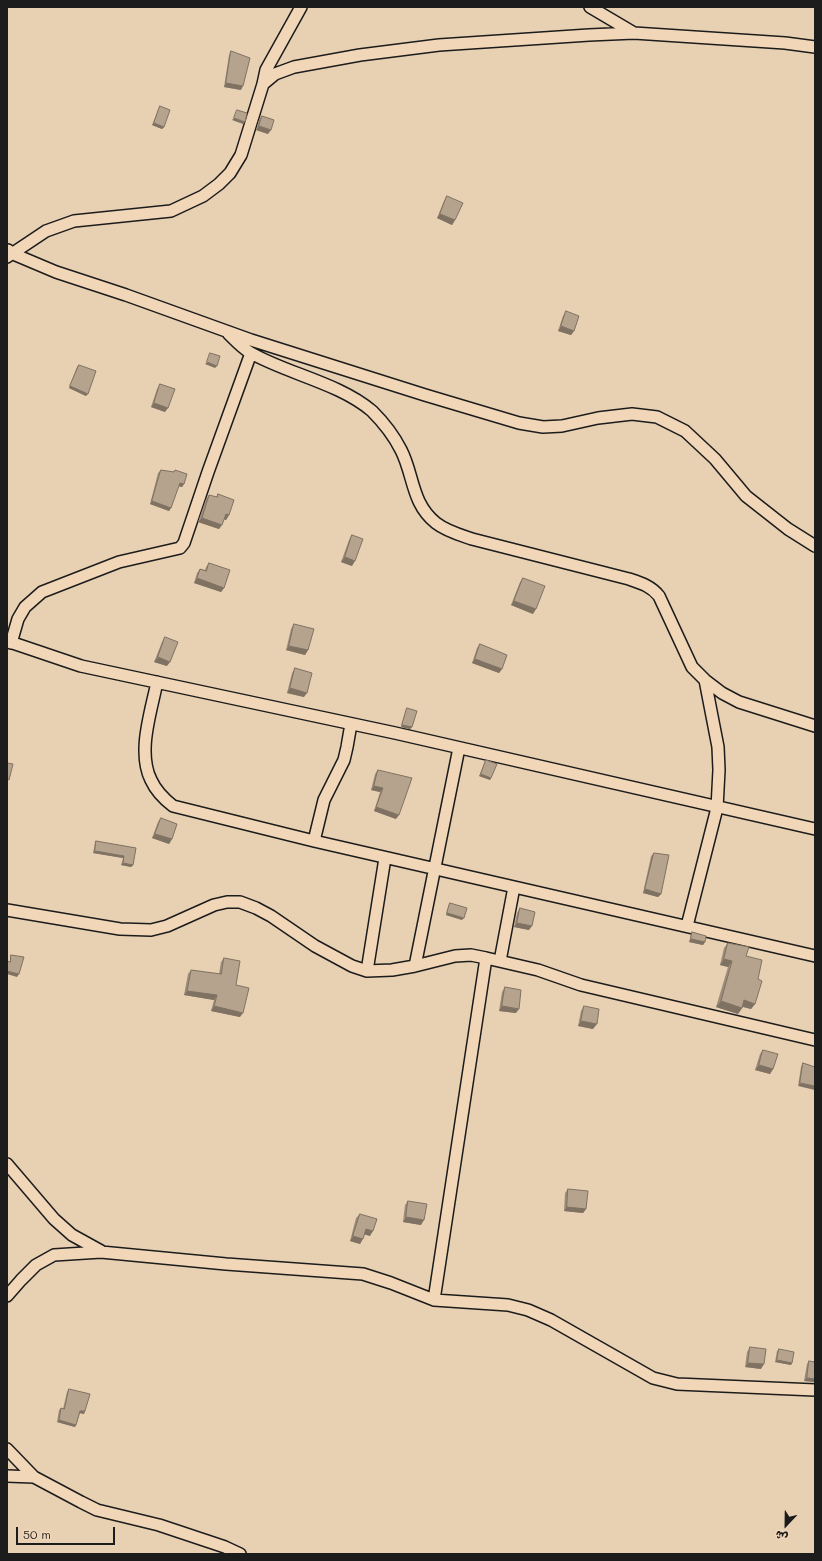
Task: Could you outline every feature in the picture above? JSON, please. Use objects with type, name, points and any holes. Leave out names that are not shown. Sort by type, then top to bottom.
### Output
[{"type":"street","points":[[8,253],[46,231],[74,221],[172,211],[203,196],[219,184],[230,173],[241,155],[266,70],[301,7]]},
{"type":"street","points":[[590,7],[634,33]]},
{"type":"street","points":[[263,84],[276,74],[294,67],[360,55],[439,45],[634,33],[785,43],[815,47]]},
{"type":"street","points":[[8,253],[56,272],[126,295],[225,331],[425,395],[519,423],[543,427],[562,426],[598,418],[632,414],[657,417],[685,431],[715,459],[746,496],[788,529],[815,546]]},
{"type":"street","points":[[225,331],[240,345],[252,353],[313,379],[348,396],[371,411],[388,430],[402,451],[416,497],[424,510],[436,523],[453,532],[472,539],[629,578],[646,584],[659,596],[692,667],[705,680],[722,693],[739,702],[815,726]]},
{"type":"street","points":[[252,353],[208,472],[184,543],[180,548],[119,562],[42,592],[25,607],[18,619],[9,642],[81,666],[460,748],[717,808],[815,829]]},
{"type":"street","points":[[687,926],[717,808],[719,770],[718,747],[705,680]]},
{"type":"street","points":[[157,682],[146,740],[145,760],[151,780],[160,794],[173,806],[314,842],[815,956]]},
{"type":"street","points":[[314,842],[324,800],[344,760],[351,724]]},
{"type":"street","points":[[415,966],[460,748]]},
{"type":"street","points":[[368,971],[385,858]]},
{"type":"street","points":[[500,961],[514,887]]},
{"type":"street","points":[[7,910],[120,929],[151,930],[167,926],[214,906],[227,902],[240,902],[271,916],[315,946],[352,966],[368,971],[392,970],[455,956],[470,955],[538,970],[581,985],[815,1040]]},
{"type":"street","points":[[434,1300],[486,958]]},
{"type":"street","points":[[7,1164],[54,1219],[72,1235],[102,1252]]},
{"type":"street","points":[[7,1296],[36,1265],[54,1255],[102,1252],[226,1264],[363,1274],[434,1300],[508,1305],[528,1310],[551,1320],[653,1378],[677,1384],[815,1390]]},
{"type":"street","points":[[7,1449],[34,1477],[97,1510],[159,1525],[225,1547],[240,1554]]},
{"type":"street","points":[[7,1476],[34,1477]]},
{"type":"building","points":[[231,51],[250,58],[243,86],[226,83]]},
{"type":"building","points":[[160,106],[170,110],[164,127],[154,123]]},
{"type":"building","points":[[237,110],[247,113],[245,122],[234,118]]},
{"type":"building","points":[[262,116],[274,120],[271,130],[259,126]]},
{"type":"building","points":[[447,196],[463,203],[455,220],[440,214]]},
{"type":"building","points":[[566,311],[579,316],[574,331],[561,326]]},
{"type":"building","points":[[210,353],[220,356],[217,366],[207,362]]},
{"type":"building","points":[[79,365],[96,371],[88,394],[70,386]]},
{"type":"building","points":[[160,384],[175,389],[168,408],[154,403]]},
{"type":"building","points":[[161,470],[174,472],[175,470],[187,474],[184,484],[180,483],[171,508],[152,501]]},
{"type":"building","points":[[218,494],[234,500],[229,515],[226,514],[222,525],[202,518],[209,495],[217,497]]},
{"type":"building","points":[[352,535],[363,539],[355,561],[345,557]]},
{"type":"building","points":[[209,563],[230,570],[224,588],[197,578],[200,569],[206,571]]},
{"type":"building","points":[[523,578],[545,586],[536,609],[514,601]]},
{"type":"building","points":[[294,624],[314,629],[308,650],[289,646]]},
{"type":"building","points":[[165,637],[178,642],[170,662],[158,657]]},
{"type":"building","points":[[480,644],[507,655],[502,669],[475,659]]},
{"type":"building","points":[[295,668],[312,673],[307,693],[290,688]]},
{"type":"building","points":[[407,708],[417,711],[412,727],[402,725]]},
{"type":"building","points":[[486,760],[497,764],[491,778],[481,774]]},
{"type":"building","points":[[7,763],[13,764],[9,780],[7,779]]},
{"type":"building","points":[[378,770],[412,778],[399,815],[376,807],[383,788],[374,786]]},
{"type":"building","points":[[161,818],[177,824],[172,839],[155,834]]},
{"type":"building","points":[[96,841],[136,848],[133,865],[123,863],[124,856],[95,851]]},
{"type":"building","points":[[654,853],[669,855],[661,894],[645,889]]},
{"type":"building","points":[[450,903],[467,908],[464,918],[447,913]]},
{"type":"building","points":[[520,908],[535,912],[532,926],[517,923]]},
{"type":"building","points":[[692,932],[706,936],[705,942],[691,939]]},
{"type":"building","points":[[728,943],[749,947],[746,956],[762,960],[758,979],[762,981],[755,1004],[744,1000],[742,1008],[721,1001],[732,961],[724,959]]},
{"type":"building","points":[[11,955],[24,957],[19,974],[7,971],[7,961],[10,962]]},
{"type":"building","points":[[224,958],[240,961],[236,985],[249,988],[243,1013],[214,1006],[217,995],[187,991],[191,970],[221,974]]},
{"type":"building","points":[[505,987],[521,990],[519,1009],[502,1006]]},
{"type":"building","points":[[584,1006],[599,1009],[597,1024],[581,1021]]},
{"type":"building","points":[[763,1050],[778,1054],[773,1069],[759,1065]]},
{"type":"building","points":[[803,1063],[815,1067],[815,1086],[800,1083]]},
{"type":"building","points":[[568,1189],[588,1191],[586,1209],[567,1207]]},
{"type":"building","points":[[408,1201],[427,1204],[424,1220],[406,1217]]},
{"type":"building","points":[[360,1214],[377,1219],[373,1231],[366,1229],[363,1239],[353,1236]]},
{"type":"building","points":[[750,1347],[766,1349],[764,1364],[748,1363]]},
{"type":"building","points":[[779,1349],[794,1352],[792,1363],[777,1360]]},
{"type":"building","points":[[809,1361],[815,1362],[815,1379],[807,1378]]},
{"type":"building","points":[[69,1389],[90,1394],[85,1411],[80,1411],[76,1425],[59,1420],[61,1408],[64,1409]]}]
